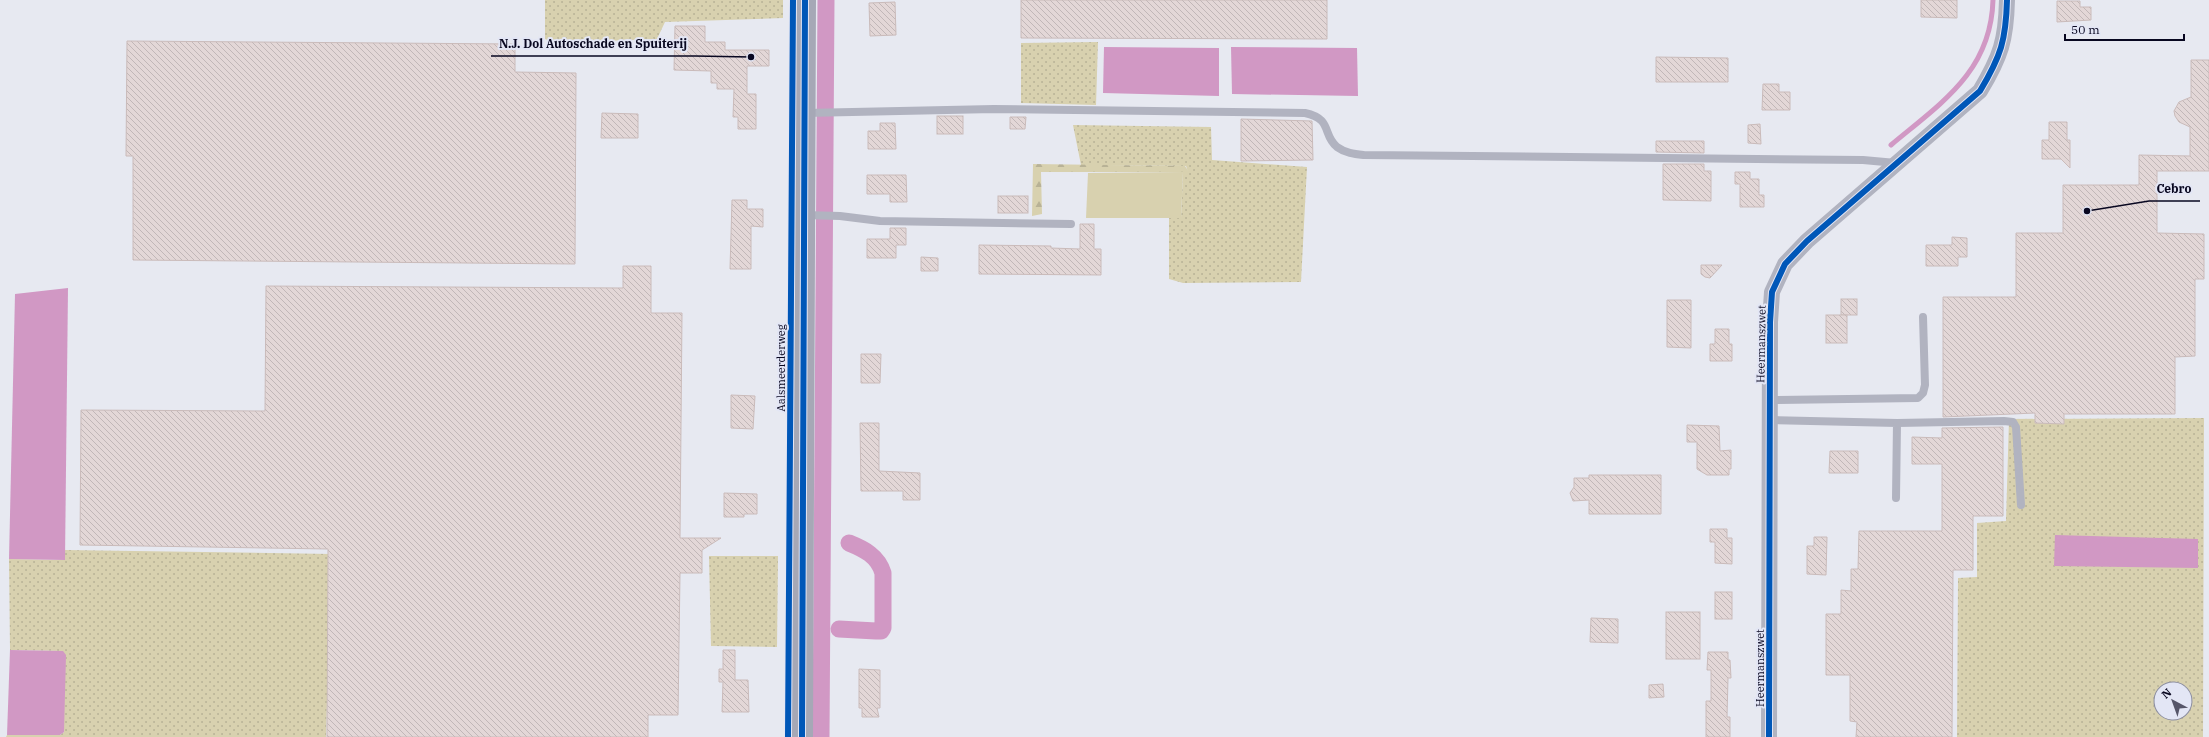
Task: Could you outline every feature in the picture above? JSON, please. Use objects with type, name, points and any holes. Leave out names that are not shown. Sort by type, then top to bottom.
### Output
[{"type":"street","name":"Aalsmeerderweg","points":[[802,737],[812,215],[810,113],[805,0]]},
{"type":"street","name":"Heermanszwet","points":[[1769,737],[1771,420],[1770,322],[1772,292],[1786,264],[1807,241],[1899,163],[1980,91],[1994,67],[2002,48],[2006,30],[2007,0]]},
{"type":"lane","points":[[810,113],[994,109],[1305,113],[1320,119],[1338,148],[1348,152],[1364,155],[1863,160],[1899,163]]},
{"type":"lane","points":[[812,215],[831,215],[880,221],[1071,224]]},
{"type":"lane","points":[[1771,400],[1918,398],[1923,393],[1925,385],[1923,317]]},
{"type":"lane","points":[[1771,420],[1897,423],[2013,422],[2016,427],[2021,505]]},
{"type":"lane","points":[[1896,498],[1897,423]]},
{"type":"green space","points":[[545,0],[783,0],[783,18],[665,22],[657,39],[555,43],[545,39]]},
{"type":"green space","points":[[1098,42],[1096,105],[1021,103],[1021,43]]},
{"type":"green space","points":[[1073,125],[1211,127],[1212,160],[1307,167],[1301,282],[1183,283],[1169,279],[1169,218],[1181,218],[1183,172],[1188,172],[1186,166],[1081,165]]},
{"type":"green space","points":[[1033,164],[1185,166],[1189,172],[1041,172],[1042,214],[1032,216]]},
{"type":"green space","points":[[1183,172],[1181,218],[1086,218],[1088,173]]},
{"type":"green space","points":[[2204,418],[2203,737],[1957,737],[1958,578],[1977,577],[1977,523],[2006,521],[2009,419]]},
{"type":"green space","points":[[65,550],[331,554],[326,737],[6,737],[7,735],[60,735],[64,732],[63,651],[10,650],[9,559],[64,560]]},
{"type":"green space","points":[[709,556],[778,556],[777,647],[711,646]]},
{"type":"shaded area","points":[[1104,47],[1219,48],[1219,96],[1103,93]]},
{"type":"shaded area","points":[[1231,47],[1357,48],[1358,96],[1232,94]]},
{"type":"shaded area","points":[[68,288],[65,560],[9,559],[15,294]]},
{"type":"shaded area","points":[[2055,535],[2198,539],[2198,568],[2054,566]]},
{"type":"shaded area","points":[[10,650],[63,651],[66,655],[64,732],[60,735],[7,735]]},
{"type":"building","points":[[1021,0],[1327,0],[1327,39],[1021,38]]},
{"type":"building","points":[[1921,0],[1957,0],[1957,18],[1921,17]]},
{"type":"building","points":[[2057,1],[2080,1],[2080,7],[2091,7],[2091,20],[2057,22]]},
{"type":"building","points":[[895,2],[896,35],[870,36],[869,3]]},
{"type":"building","points":[[675,26],[705,26],[705,42],[725,42],[725,50],[769,50],[769,66],[747,66],[747,94],[756,94],[756,129],[738,129],[738,117],[733,117],[734,89],[717,89],[717,83],[711,83],[711,71],[674,70]]},
{"type":"building","points":[[127,41],[515,44],[515,72],[576,73],[575,264],[133,260],[133,156],[126,156]]},
{"type":"building","points":[[1656,57],[1728,58],[1728,82],[1656,82]]},
{"type":"building","points":[[2191,60],[2209,60],[2209,171],[2157,171],[2157,233],[2204,234],[2204,279],[2195,279],[2195,356],[2175,357],[2175,414],[2064,414],[2064,424],[2035,423],[2035,413],[1943,417],[1943,297],[2016,297],[2016,233],[2063,233],[2063,185],[2139,185],[2139,155],[2190,156],[2190,127],[2179,122],[2174,111],[2179,102],[2191,97]]},
{"type":"building","points":[[1763,84],[1779,84],[1779,92],[1790,92],[1790,110],[1762,110]]},
{"type":"building","points":[[602,113],[638,114],[638,138],[601,138]]},
{"type":"building","points":[[937,116],[963,116],[963,134],[937,134]]},
{"type":"building","points":[[1010,117],[1026,117],[1025,129],[1010,129]]},
{"type":"building","points":[[1241,119],[1312,121],[1313,160],[1241,161]]},
{"type":"building","points":[[2049,122],[2067,122],[2067,140],[2070,140],[2070,168],[2061,159],[2042,159],[2042,140],[2049,140]]},
{"type":"building","points":[[880,123],[895,123],[896,149],[868,149],[868,131],[880,131]]},
{"type":"building","points":[[1760,124],[1761,144],[1748,143],[1748,125]]},
{"type":"building","points":[[1656,141],[1704,141],[1704,153],[1656,152]]},
{"type":"building","points":[[1663,164],[1704,164],[1704,171],[1711,171],[1711,201],[1663,200]]},
{"type":"building","points":[[1735,172],[1750,172],[1750,179],[1759,179],[1759,195],[1764,195],[1764,207],[1740,207],[1740,184],[1735,184]]},
{"type":"building","points":[[867,175],[906,175],[907,202],[890,202],[890,194],[867,194]]},
{"type":"building","points":[[998,196],[1028,196],[1028,213],[998,213]]},
{"type":"building","points":[[732,200],[747,200],[747,209],[763,209],[763,227],[751,226],[751,269],[730,269]]},
{"type":"building","points":[[1080,224],[1094,224],[1094,249],[1101,249],[1101,275],[979,274],[979,245],[1051,246],[1051,248],[1080,249]]},
{"type":"building","points":[[890,228],[906,228],[906,245],[896,245],[896,258],[867,258],[867,239],[890,239]]},
{"type":"building","points":[[1952,237],[1967,238],[1967,257],[1958,257],[1958,266],[1926,266],[1926,245],[1952,245]]},
{"type":"building","points":[[921,257],[938,258],[938,271],[921,271]]},
{"type":"building","points":[[1701,265],[1722,265],[1710,278],[1701,274]]},
{"type":"building","points":[[623,266],[651,266],[651,313],[682,313],[680,538],[721,538],[702,550],[702,573],[680,573],[678,715],[648,715],[648,737],[327,737],[328,549],[80,545],[81,410],[265,411],[266,286],[623,288]]},
{"type":"building","points":[[1841,299],[1857,299],[1857,315],[1841,315]]},
{"type":"building","points":[[1667,300],[1691,300],[1691,348],[1667,347]]},
{"type":"building","points":[[1826,315],[1847,315],[1847,343],[1826,343]]},
{"type":"building","points":[[1715,329],[1729,329],[1729,344],[1732,344],[1732,361],[1710,361],[1710,344],[1715,344]]},
{"type":"building","points":[[861,354],[881,354],[880,383],[861,383]]},
{"type":"building","points":[[731,395],[755,396],[753,429],[731,428]]},
{"type":"building","points":[[860,423],[879,423],[879,471],[920,473],[920,500],[903,500],[903,491],[861,491]]},
{"type":"building","points":[[1687,425],[1719,426],[1720,451],[1731,450],[1731,469],[1729,469],[1729,475],[1707,475],[1697,469],[1697,442],[1687,442]]},
{"type":"building","points":[[2003,427],[2003,516],[1973,516],[1973,570],[1953,570],[1952,737],[1856,737],[1857,722],[1850,721],[1850,675],[1826,675],[1826,614],[1841,614],[1841,590],[1851,591],[1851,569],[1858,569],[1859,531],[1942,531],[1942,464],[1912,464],[1912,437],[1942,438],[1942,428]]},
{"type":"building","points":[[1830,451],[1858,451],[1858,473],[1829,473]]},
{"type":"building","points":[[1589,475],[1661,475],[1661,514],[1589,514],[1589,500],[1573,501],[1570,493],[1574,487],[1574,478],[1589,478]]},
{"type":"building","points":[[724,493],[757,494],[757,514],[744,514],[744,517],[724,517]]},
{"type":"building","points":[[1710,529],[1727,529],[1727,538],[1732,538],[1732,564],[1715,563],[1715,542],[1710,542]]},
{"type":"building","points":[[1814,537],[1827,537],[1826,575],[1807,574],[1807,546],[1814,546]]},
{"type":"building","points":[[1715,592],[1732,592],[1732,619],[1715,619]]},
{"type":"building","points":[[1666,612],[1700,612],[1700,659],[1666,659]]},
{"type":"building","points":[[1591,618],[1618,619],[1618,643],[1590,642]]},
{"type":"building","points":[[723,650],[735,650],[735,680],[748,680],[749,712],[722,712],[723,682],[719,682],[719,669],[723,669]]},
{"type":"building","points":[[1708,652],[1728,652],[1731,678],[1728,678],[1727,717],[1730,717],[1730,737],[1706,737],[1706,701],[1711,701],[1711,670],[1707,670]]},
{"type":"building","points":[[859,669],[880,670],[880,708],[877,708],[879,717],[862,717],[862,708],[859,708]]},
{"type":"building","points":[[1663,684],[1664,697],[1649,698],[1649,685]]},
{"type":"waterway","points":[[821,737],[826,0]]},
{"type":"waterway","points":[[1891,145],[1945,100],[1960,84],[1973,66],[1983,47],[1990,25],[1993,0]]},
{"type":"waterway","points":[[839,629],[881,631],[883,628],[883,573],[881,567],[870,554],[849,543]]},
{"type":"cycle path","points":[[788,737],[793,0]]},
{"type":"cycle path","points":[[802,737],[805,0]]},
{"type":"cycle path","points":[[1769,737],[1770,322],[1772,292],[1785,264],[1807,241],[1980,91],[1998,57],[2004,37],[2007,0]]},
{"type":"place","name":"N.J. Dol Autoschade en Spuiterij","points":[[751,57]]},
{"type":"place","name":"Cebro","points":[[2087,211]]}]
